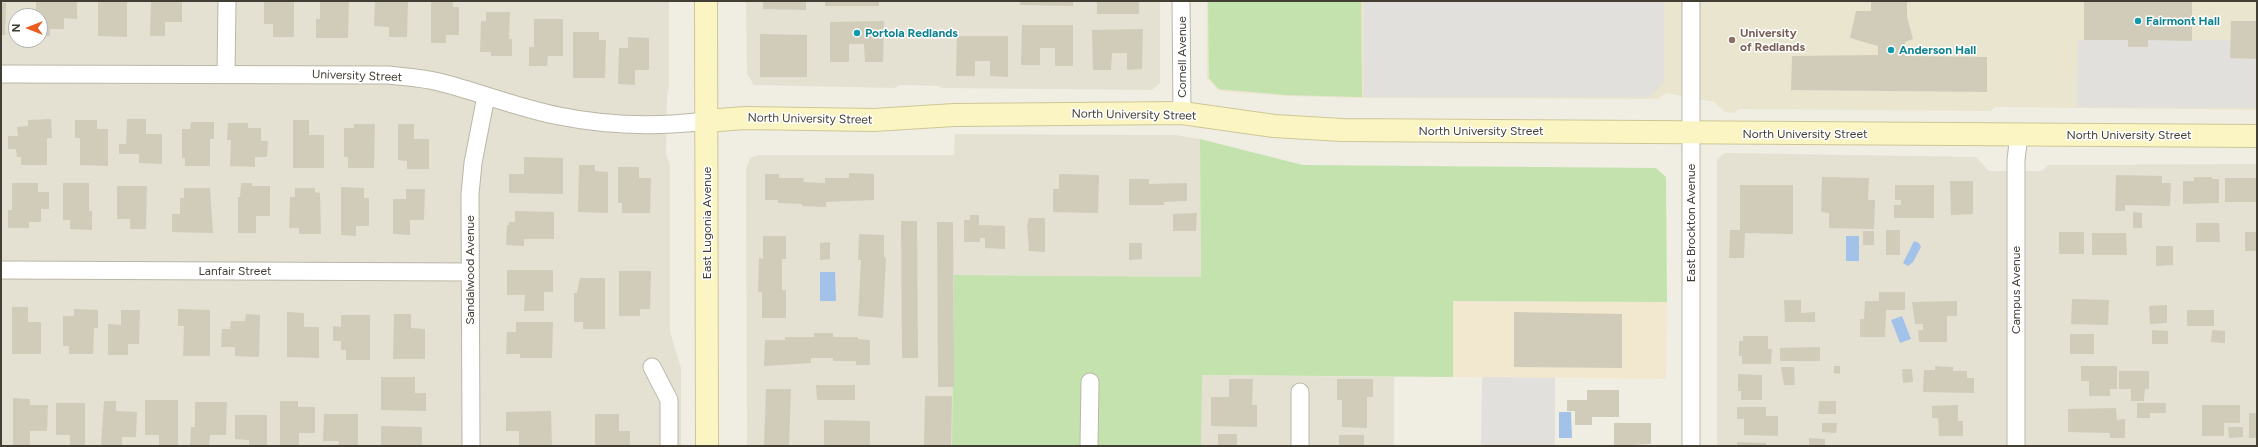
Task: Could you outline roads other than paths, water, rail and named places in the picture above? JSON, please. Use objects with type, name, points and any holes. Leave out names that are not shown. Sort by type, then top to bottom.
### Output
[{"type":"street","points":[[226,74],[227,1]]},
{"type":"street","name":"East Lugonia Avenue","points":[[706,1],[707,446]]},
{"type":"street","name":"Cornell Avenue","points":[[1182,1],[1182,113]]},
{"type":"street","name":"East Brockton Avenue","points":[[1691,1],[1691,446]]},
{"type":"street","name":"University Street","points":[[1,74],[388,75],[438,82],[557,116],[585,121],[637,125],[670,125],[706,121]]},
{"type":"street","name":"Sandalwood Avenue","points":[[471,446],[470,194],[472,163],[486,96]]},
{"type":"street","name":"North University Street","points":[[706,121],[745,118],[874,120],[954,115],[1182,113],[1306,128],[1691,133],[2257,136]]},
{"type":"street","name":"Campus Avenue","points":[[2016,446],[2016,160],[2019,135]]},
{"type":"street","name":"Lanfair Street","points":[[1,270],[470,272]]},
{"type":"street","points":[[652,367],[668,400],[669,446]]},
{"type":"street","points":[[1089,446],[1090,382]]},
{"type":"street","points":[[1300,392],[1300,446]]},
{"type":"water","points":[[1846,236],[1859,236],[1859,261],[1846,261]]},
{"type":"water","points":[[1914,241],[1919,243],[1921,247],[1913,262],[1908,266],[1903,263]]},
{"type":"water","points":[[820,272],[835,272],[836,301],[820,301]]},
{"type":"water","points":[[1902,316],[1911,339],[1900,343],[1891,320]]},
{"type":"water","points":[[1559,412],[1571,412],[1572,438],[1559,438]]},
{"type":"place","name":"Fairmont Hall","points":[[2138,21]]},
{"type":"place","name":"Portola Redlands","points":[[857,33]]},
{"type":"place","name":"University of Redlands","points":[[1732,40]]},
{"type":"place","name":"Anderson Hall","points":[[1891,50]]}]
